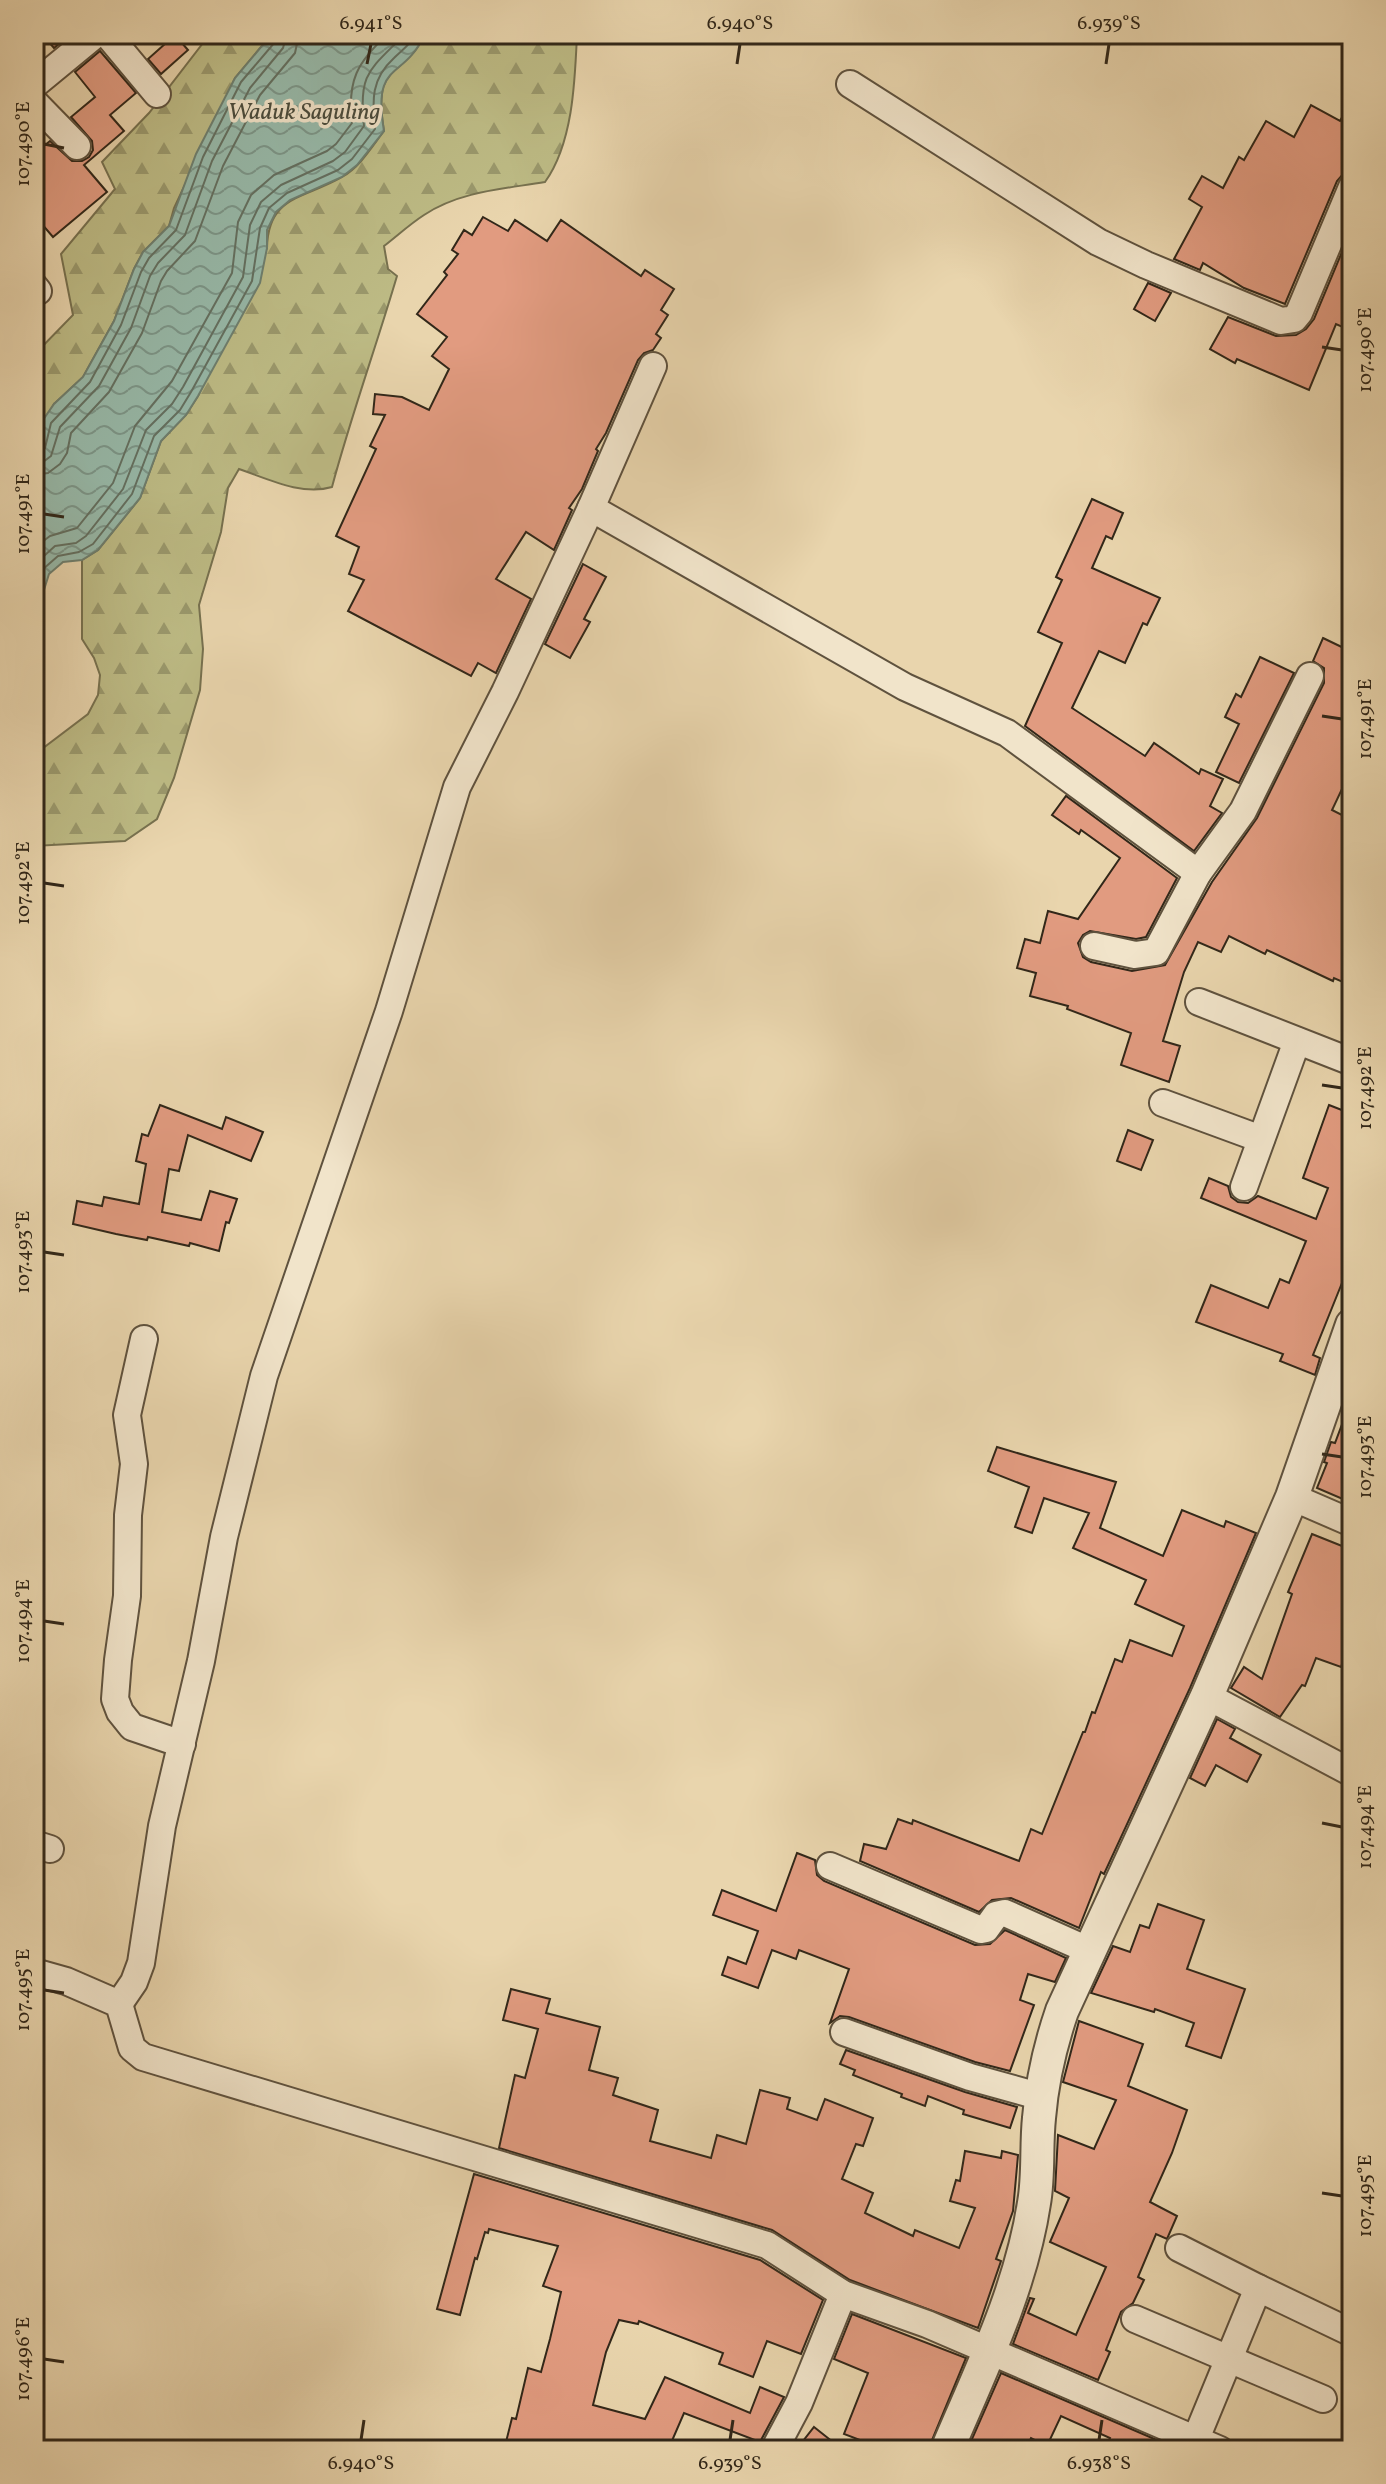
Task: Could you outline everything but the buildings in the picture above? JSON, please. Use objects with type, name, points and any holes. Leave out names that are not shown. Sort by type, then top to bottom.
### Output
[{"type":"street","points":[[34,85],[96,34]]},
{"type":"street","points":[[107,34],[157,94]]},
{"type":"street","points":[[850,84],[1098,242],[1281,321],[1294,319],[1299,313],[1352,187]]},
{"type":"street","points":[[34,102],[77,146]]},
{"type":"street","points":[[119,2004],[134,1982],[141,1963],[162,1826],[201,1661],[224,1537],[264,1376],[389,1011],[457,787],[591,508],[653,366]]},
{"type":"street","points":[[591,508],[905,687],[1007,733],[1198,873]]},
{"type":"street","points":[[1094,946],[1135,955],[1156,952],[1198,873],[1243,811],[1310,676]]},
{"type":"street","points":[[1199,1002],[1352,1062]]},
{"type":"street","points":[[1244,1187],[1297,1041]]},
{"type":"street","points":[[1163,1103],[1261,1139]]},
{"type":"street","points":[[947,2450],[1021,2264],[1035,2202],[1042,2097],[1050,2046],[1062,2011],[1207,1696],[1292,1497],[1352,1325]]},
{"type":"street","points":[[144,1339],[127,1415],[134,1464],[128,1515],[127,1596],[115,1699],[120,1712],[132,1727],[182,1744]]},
{"type":"street","points":[[1292,1497],[1352,1523]]},
{"type":"street","points":[[1207,1696],[1352,1773]]},
{"type":"street","points":[[830,1866],[981,1930],[986,1929],[996,1915],[1005,1913],[1088,1950]]},
{"type":"street","points":[[34,1972],[66,1981],[119,2004]]},
{"type":"street","points":[[119,2004],[132,2048],[143,2057],[767,2245],[843,2294],[989,2350],[1212,2447],[1228,2357],[1258,2288]]},
{"type":"street","points":[[844,2032],[970,2077],[1042,2097]]},
{"type":"street","points":[[1179,2248],[1352,2333]]},
{"type":"street","points":[[774,2450],[799,2403],[843,2294]]},
{"type":"street","points":[[1135,2319],[1323,2399]]},
{"type":"green space","points":[[210,34],[272,34],[235,78],[174,208],[169,226],[143,252],[114,321],[83,377],[54,404],[38,437],[34,459],[34,355],[73,315],[61,254],[115,189],[102,162],[149,113]]},
{"type":"green space","points":[[425,34],[577,34],[571,111],[562,149],[554,166],[545,182],[483,192],[438,207],[384,246],[388,269],[397,276],[332,487],[297,488],[239,469],[228,488],[221,532],[199,605],[203,649],[200,690],[174,778],[157,819],[125,841],[34,846],[34,755],[88,714],[98,695],[100,675],[82,639],[82,560],[98,550],[140,498],[161,441],[186,415],[198,396],[267,248],[274,218],[291,201],[342,177],[365,157],[384,131],[381,108],[386,81],[416,49]]},
{"type":"water","name":"Waduk Saguling","points":[[272,34],[425,34],[408,59],[386,81],[381,108],[384,131],[357,165],[342,177],[290,200],[276,212],[267,230],[260,283],[198,396],[186,415],[161,441],[140,498],[98,550],[82,560],[63,562],[49,574],[43,593],[34,601],[34,459],[43,420],[54,404],[83,377],[114,321],[143,252],[169,226],[196,154],[235,78]]}]
